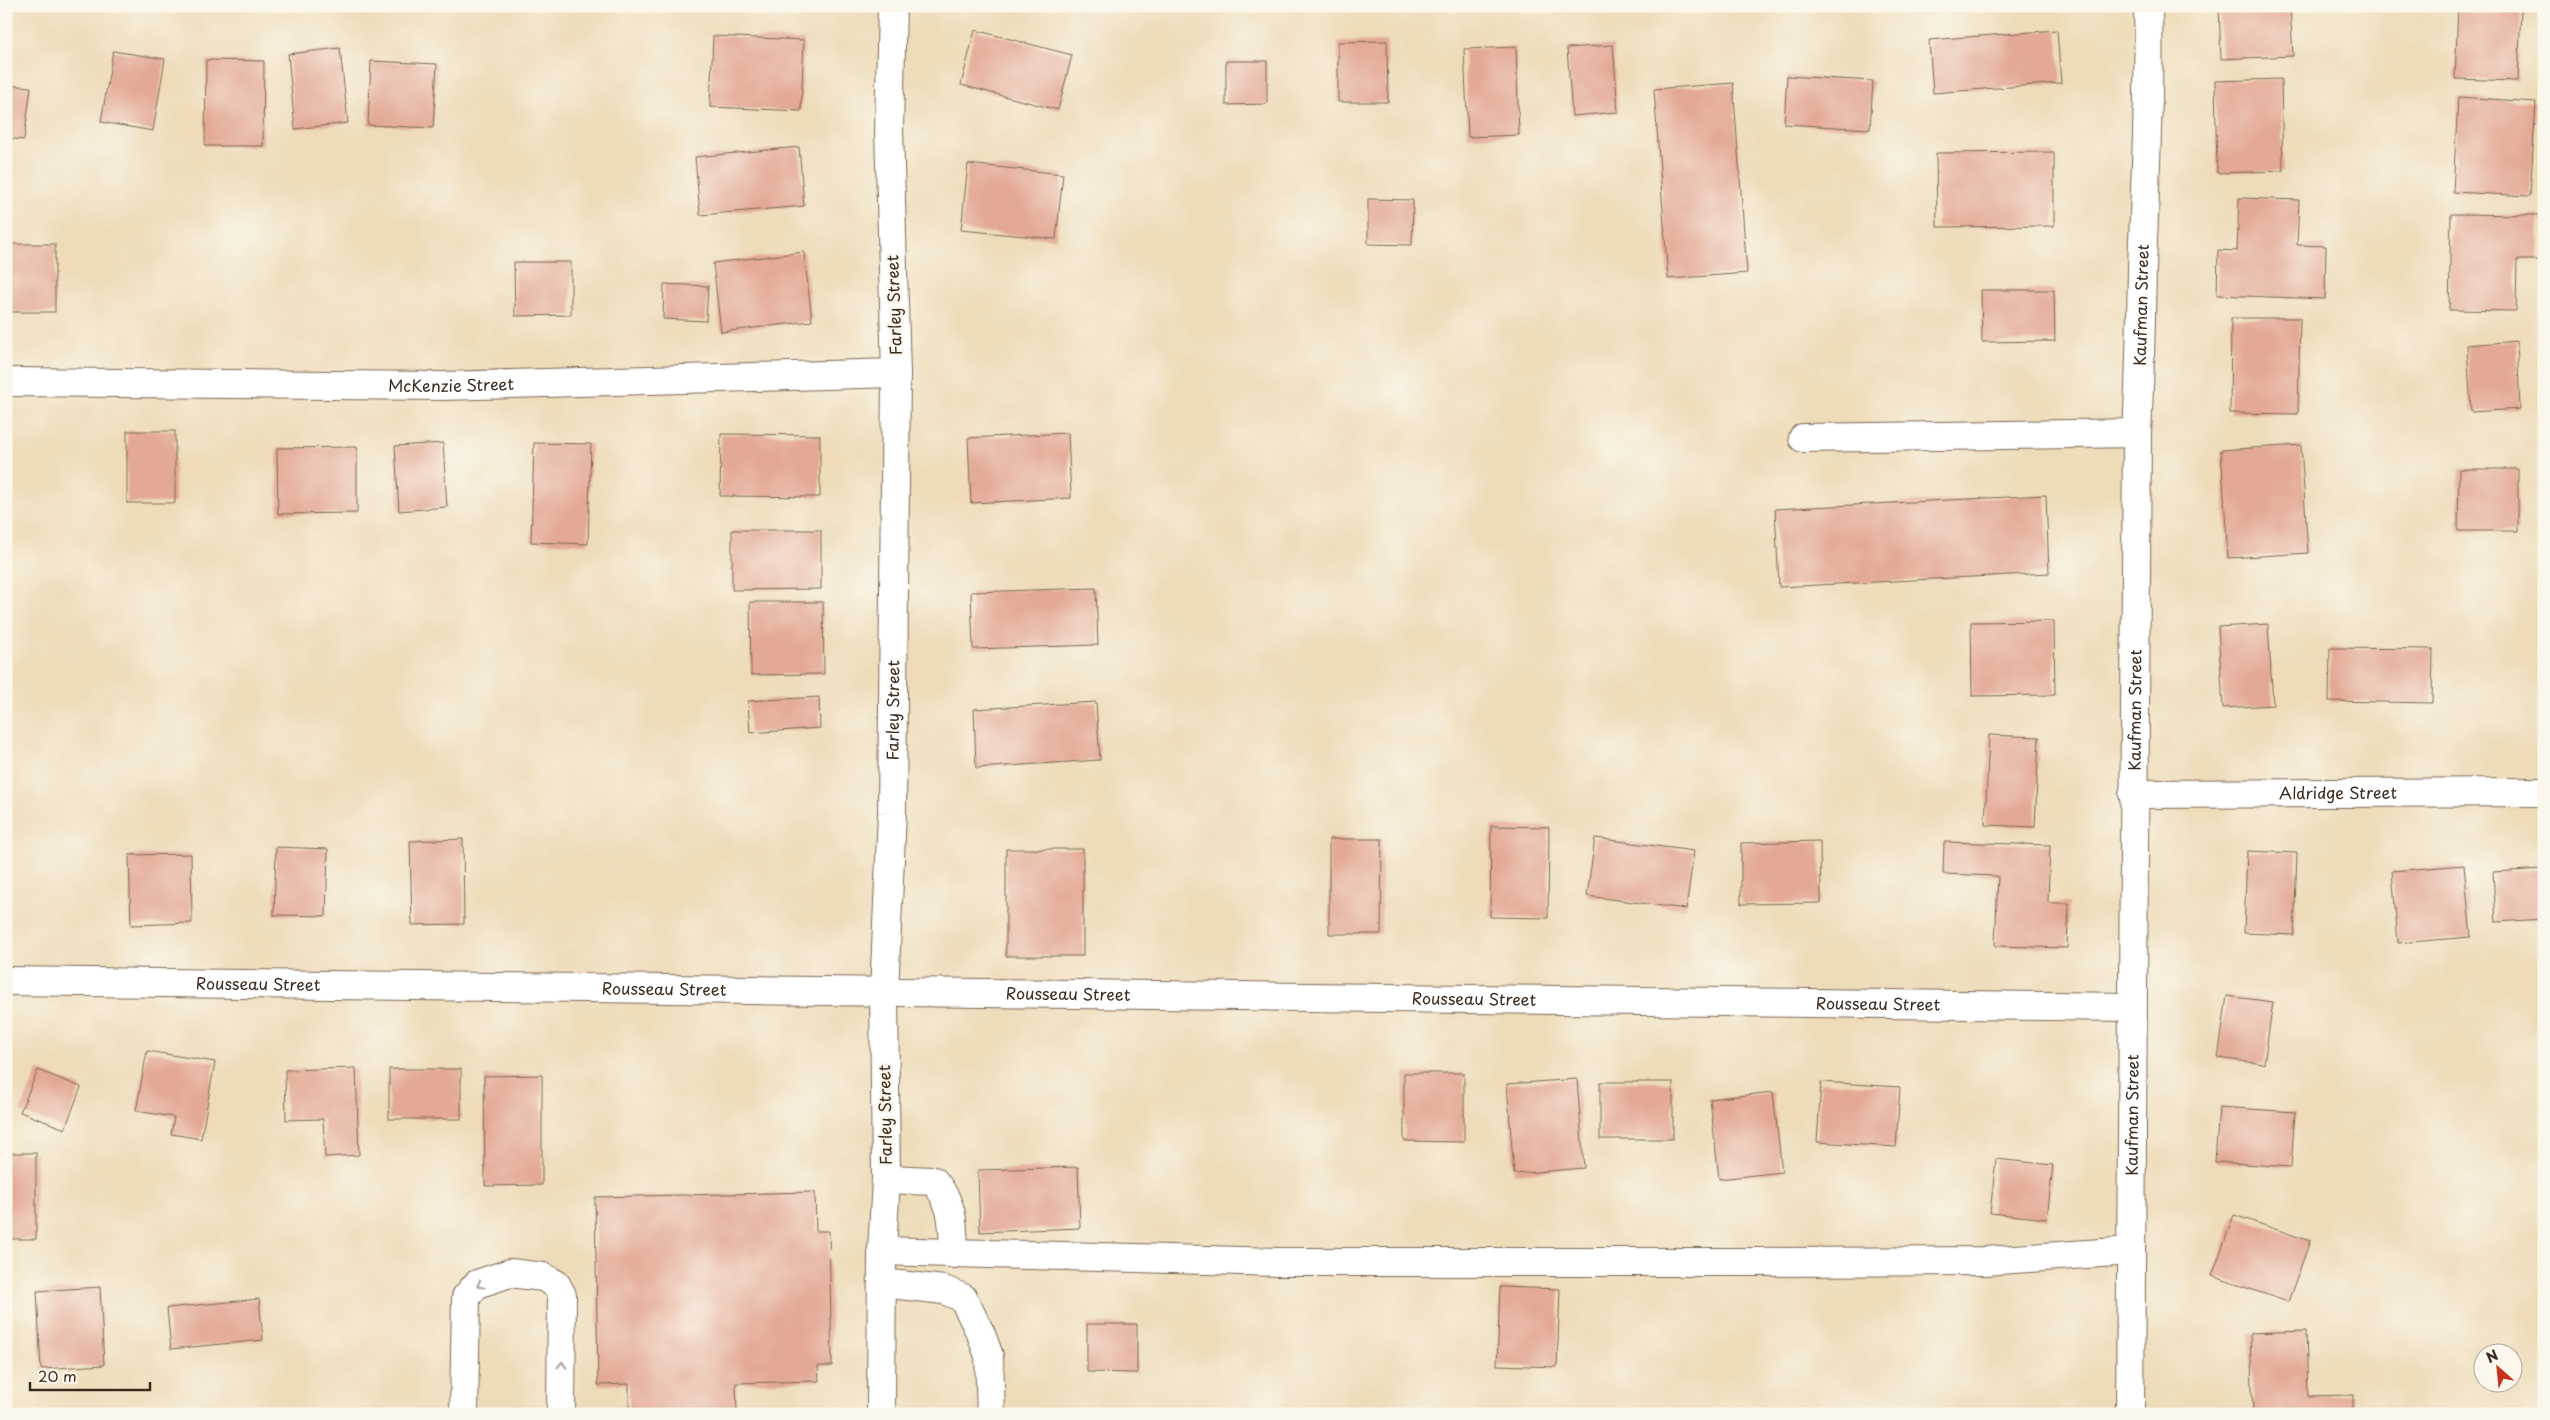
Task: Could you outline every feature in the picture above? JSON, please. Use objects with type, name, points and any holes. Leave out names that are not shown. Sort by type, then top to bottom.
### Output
[{"type":"street","name":"Farley Street","points":[[881,1414],[882,1251],[886,1179],[884,993],[892,813],[896,373],[888,130],[892,6]]},
{"type":"street","name":"Kaufman Street","points":[[2130,1414],[2131,1006],[2134,927],[2133,794],[2137,433],[2142,353],[2150,76],[2148,6]]},
{"type":"street","name":"McKenzie Street","points":[[6,382],[442,386],[896,373]]},
{"type":"street","points":[[1803,438],[2137,433]]},
{"type":"street","name":"Aldridge Street","points":[[2133,794],[2544,792]]},
{"type":"street","name":"Rousseau Street","points":[[6,981],[884,993],[2131,1006]]},
{"type":"street","points":[[886,1179],[934,1180],[946,1196],[953,1223],[954,1254]]},
{"type":"street","points":[[882,1251],[1278,1262],[1785,1262],[1985,1261],[2130,1251]]},
{"type":"street","points":[[464,1414],[466,1298],[477,1284],[510,1273],[543,1277],[556,1284],[562,1295],[561,1414]]},
{"type":"street","points":[[882,1283],[944,1290],[963,1298],[981,1334],[989,1356],[991,1414]]},
{"type":"building","points":[[2219,6],[2290,6],[2293,56],[2221,59]]},
{"type":"building","points":[[2458,6],[2521,6],[2518,81],[2455,79]]},
{"type":"building","points":[[975,30],[1072,55],[1058,110],[961,85]]},
{"type":"building","points":[[2057,30],[2061,83],[1933,93],[1929,40]]},
{"type":"building","points":[[713,36],[804,40],[801,111],[710,107]]},
{"type":"building","points":[[1387,41],[1388,102],[1338,102],[1338,42]]},
{"type":"building","points":[[1613,45],[1618,112],[1572,116],[1567,48]]},
{"type":"building","points":[[1516,47],[1519,135],[1468,137],[1464,49]]},
{"type":"building","points":[[340,48],[348,123],[295,129],[288,54]]},
{"type":"building","points":[[113,51],[165,59],[153,131],[101,122]]},
{"type":"building","points":[[206,60],[264,61],[263,146],[205,146]]},
{"type":"building","points":[[371,61],[437,64],[433,128],[368,125]]},
{"type":"building","points":[[1226,61],[1267,61],[1267,104],[1226,105]]},
{"type":"building","points":[[1787,76],[1873,81],[1870,129],[1784,124]]},
{"type":"building","points":[[2281,79],[2283,171],[2217,173],[2215,81]]},
{"type":"building","points":[[1733,83],[1747,273],[1668,279],[1654,89]]},
{"type":"building","points":[[6,85],[31,87],[24,140],[6,138]]},
{"type":"building","points":[[2458,97],[2536,102],[2530,196],[2453,192]]},
{"type":"building","points":[[799,147],[804,206],[700,215],[695,157]]},
{"type":"building","points":[[2054,152],[2054,226],[1937,227],[1936,153]]},
{"type":"building","points":[[968,164],[1063,174],[1056,239],[961,230]]},
{"type":"building","points":[[2239,198],[2299,200],[2297,245],[2326,246],[2325,299],[2217,295],[2218,250],[2237,251]]},
{"type":"building","points":[[1368,199],[1413,200],[1412,245],[1368,244]]},
{"type":"building","points":[[2451,214],[2539,215],[2538,260],[2517,260],[2516,311],[2449,310]]},
{"type":"building","points":[[6,244],[55,244],[55,312],[6,312]]},
{"type":"building","points":[[804,252],[812,321],[721,332],[713,263]]},
{"type":"building","points":[[514,262],[571,262],[571,315],[515,316]]},
{"type":"building","points":[[664,284],[708,286],[706,321],[663,319]]},
{"type":"building","points":[[1981,290],[2054,290],[2055,341],[1982,342]]},
{"type":"building","points":[[2231,318],[2300,318],[2298,414],[2230,413]]},
{"type":"building","points":[[2517,341],[2520,409],[2471,412],[2467,345]]},
{"type":"building","points":[[127,431],[175,431],[175,503],[127,503]]},
{"type":"building","points":[[1068,433],[1071,498],[971,503],[968,438]]},
{"type":"building","points":[[721,434],[820,435],[820,497],[720,496]]},
{"type":"building","points":[[443,443],[447,507],[399,511],[395,446]]},
{"type":"building","points":[[534,443],[591,444],[588,544],[531,542]]},
{"type":"building","points":[[2301,445],[2308,553],[2228,558],[2221,450]]},
{"type":"building","points":[[357,447],[357,513],[278,514],[277,448]]},
{"type":"building","points":[[2459,469],[2518,469],[2518,531],[2458,531]]},
{"type":"building","points":[[2046,495],[2049,573],[1779,587],[1775,509]]},
{"type":"building","points":[[732,530],[821,530],[821,589],[732,590]]},
{"type":"building","points":[[1096,588],[1098,645],[973,649],[971,592]]},
{"type":"building","points":[[750,602],[823,602],[824,674],[751,675]]},
{"type":"building","points":[[2054,621],[2055,695],[1972,696],[1971,622]]},
{"type":"building","points":[[2268,624],[2273,705],[2223,708],[2218,627]]},
{"type":"building","points":[[2330,648],[2433,649],[2432,703],[2329,701]]},
{"type":"building","points":[[819,697],[820,728],[750,733],[748,701]]},
{"type":"building","points":[[1096,702],[1100,760],[976,768],[974,709]]},
{"type":"building","points":[[1989,735],[2039,737],[2035,827],[1985,825]]},
{"type":"building","points":[[1491,826],[1549,827],[1548,918],[1490,917]]},
{"type":"building","points":[[1595,838],[1694,851],[1686,909],[1587,896]]},
{"type":"building","points":[[463,839],[464,924],[412,925],[410,841]]},
{"type":"building","points":[[1329,839],[1382,839],[1381,934],[1329,934]]},
{"type":"building","points":[[1820,841],[1821,903],[1741,904],[1741,843]]},
{"type":"building","points":[[1944,842],[2050,845],[2048,903],[2069,903],[2067,948],[1995,946],[1998,876],[1943,874]]},
{"type":"building","points":[[276,847],[328,849],[326,916],[274,915]]},
{"type":"building","points":[[1006,849],[1083,849],[1083,956],[1006,956]]},
{"type":"building","points":[[2247,851],[2297,853],[2294,935],[2244,933]]},
{"type":"building","points":[[191,854],[192,923],[131,925],[129,855]]},
{"type":"building","points":[[2464,865],[2471,937],[2398,943],[2392,871]]},
{"type":"building","points":[[2544,869],[2544,919],[2496,922],[2493,872]]},
{"type":"building","points":[[2227,996],[2273,1002],[2264,1064],[2218,1058]]},
{"type":"building","points":[[147,1051],[215,1062],[201,1139],[171,1134],[174,1117],[136,1111]]},
{"type":"building","points":[[356,1068],[359,1155],[325,1157],[323,1119],[286,1120],[285,1070]]},
{"type":"building","points":[[389,1069],[461,1069],[461,1119],[389,1119]]},
{"type":"building","points":[[38,1070],[81,1087],[65,1129],[20,1112]]},
{"type":"building","points":[[1404,1073],[1464,1073],[1464,1142],[1404,1141]]},
{"type":"building","points":[[542,1075],[542,1185],[485,1186],[484,1076]]},
{"type":"building","points":[[1577,1079],[1584,1168],[1514,1174],[1507,1084]]},
{"type":"building","points":[[1600,1082],[1673,1082],[1673,1139],[1600,1139]]},
{"type":"building","points":[[1821,1082],[1900,1087],[1896,1147],[1817,1142]]},
{"type":"building","points":[[1773,1092],[1782,1172],[1719,1179],[1710,1099]]},
{"type":"building","points":[[2219,1107],[2295,1112],[2291,1167],[2215,1162]]},
{"type":"building","points":[[6,1153],[36,1153],[36,1239],[6,1239]]},
{"type":"building","points":[[1996,1159],[2053,1165],[2047,1219],[1990,1213]]},
{"type":"building","points":[[1078,1167],[1080,1228],[980,1232],[978,1170]]},
{"type":"building","points":[[815,1192],[816,1231],[829,1231],[832,1366],[818,1366],[819,1381],[736,1383],[737,1414],[629,1414],[629,1384],[598,1385],[595,1197]]},
{"type":"building","points":[[2234,1215],[2310,1241],[2288,1302],[2212,1276]]},
{"type":"building","points":[[100,1287],[104,1365],[41,1369],[37,1291]]},
{"type":"building","points":[[1500,1287],[1560,1289],[1557,1367],[1497,1365]]},
{"type":"building","points":[[259,1299],[263,1340],[171,1349],[167,1308]]},
{"type":"building","points":[[1087,1324],[1137,1324],[1137,1373],[1087,1372]]},
{"type":"building","points":[[2306,1331],[2308,1396],[2353,1395],[2353,1414],[2253,1414],[2250,1333]]}]
